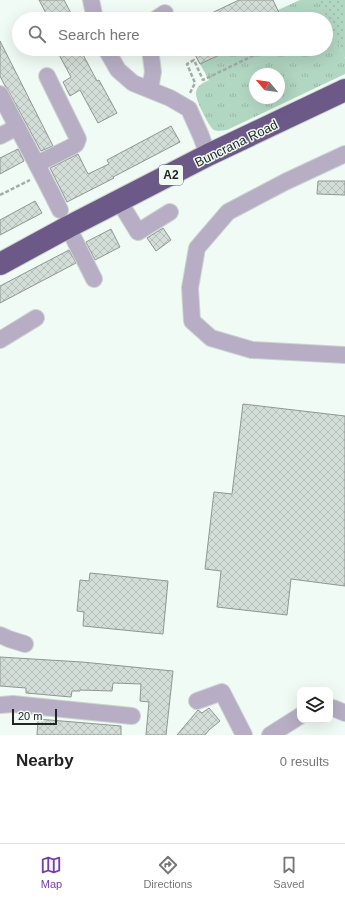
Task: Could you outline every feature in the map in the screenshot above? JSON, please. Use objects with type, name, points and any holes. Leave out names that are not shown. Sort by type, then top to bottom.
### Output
[{"type":"highway","name":"Buncrana Road","points":[[0,264],[64,219],[119,201],[345,90]]},
{"type":"street","points":[[91,0],[94,12]]},
{"type":"street","points":[[110,56],[118,70],[134,83],[170,98],[189,109],[208,156]]},
{"type":"street","points":[[150,89],[153,72],[151,56]]},
{"type":"street","points":[[39,169],[76,144],[78,138],[47,76]]},
{"type":"street","points":[[0,94],[94,279]]},
{"type":"street","points":[[0,136],[17,127]]},
{"type":"street","points":[[345,154],[285,182],[228,212],[197,248],[190,288],[192,321],[211,338],[252,350],[345,354]]},
{"type":"street","points":[[119,201],[138,232],[170,212]]},
{"type":"street","points":[[0,340],[36,318]]},
{"type":"street","points":[[0,635],[25,644]]},
{"type":"street","points":[[197,701],[222,692],[244,735]]},
{"type":"street","points":[[0,705],[13,704],[132,716]]},
{"type":"street","points":[[333,708],[345,713]]},
{"type":"street","points":[[270,735],[297,718]]},
{"type":"path","points":[[189,109],[189,94],[195,83],[187,64],[194,60],[203,80],[253,56]]},
{"type":"path","points":[[0,195],[39,169]]},
{"type":"green space","points":[[300,0],[320,0],[325,12],[279,12],[278,10]]},
{"type":"green space","points":[[319,0],[345,0],[345,59],[333,32],[333,12],[324,12]]},
{"type":"green space","points":[[333,31],[345,59],[345,74],[285,102],[285,68],[249,68],[249,104],[282,104],[227,130],[215,131],[212,128],[200,107],[196,96],[196,91],[199,87],[209,80],[200,64],[217,56],[333,56]]},
{"type":"building","points":[[39,0],[64,0],[70,12],[45,12]]},
{"type":"building","points":[[239,0],[273,0],[279,12],[214,12]]},
{"type":"building","points":[[0,41],[53,146],[41,151],[5,86],[0,76]]},
{"type":"building","points":[[60,56],[84,56],[117,113],[98,123],[80,90],[70,96],[63,82],[71,77]]},
{"type":"building","points":[[196,56],[217,56],[200,64]]},
{"type":"building","points":[[171,126],[180,142],[67,202],[50,168],[78,154],[88,174],[109,164],[107,160]]},
{"type":"building","points":[[18,149],[24,161],[0,174],[0,158]]},
{"type":"building","points":[[318,181],[345,181],[345,195],[317,194]]},
{"type":"building","points":[[35,201],[42,213],[0,235],[0,220]]},
{"type":"building","points":[[163,228],[171,240],[156,251],[147,238]]},
{"type":"building","points":[[111,229],[120,247],[95,260],[86,242]]},
{"type":"building","points":[[69,250],[76,263],[0,303],[0,286]]},
{"type":"building","points":[[243,404],[345,416],[345,586],[291,579],[287,615],[217,607],[221,571],[205,569],[214,492],[232,494]]},
{"type":"building","points":[[90,573],[168,581],[163,634],[83,626],[84,612],[77,611],[80,580],[89,581]]},
{"type":"building","points":[[0,657],[82,662],[173,671],[166,735],[146,735],[149,702],[140,701],[141,684],[113,683],[112,691],[72,691],[71,697],[26,693],[26,688],[0,686]]},
{"type":"building","points":[[209,708],[220,721],[205,735],[177,735],[198,710],[202,713]]},
{"type":"building","points":[[38,719],[121,726],[121,735],[37,735]]}]
